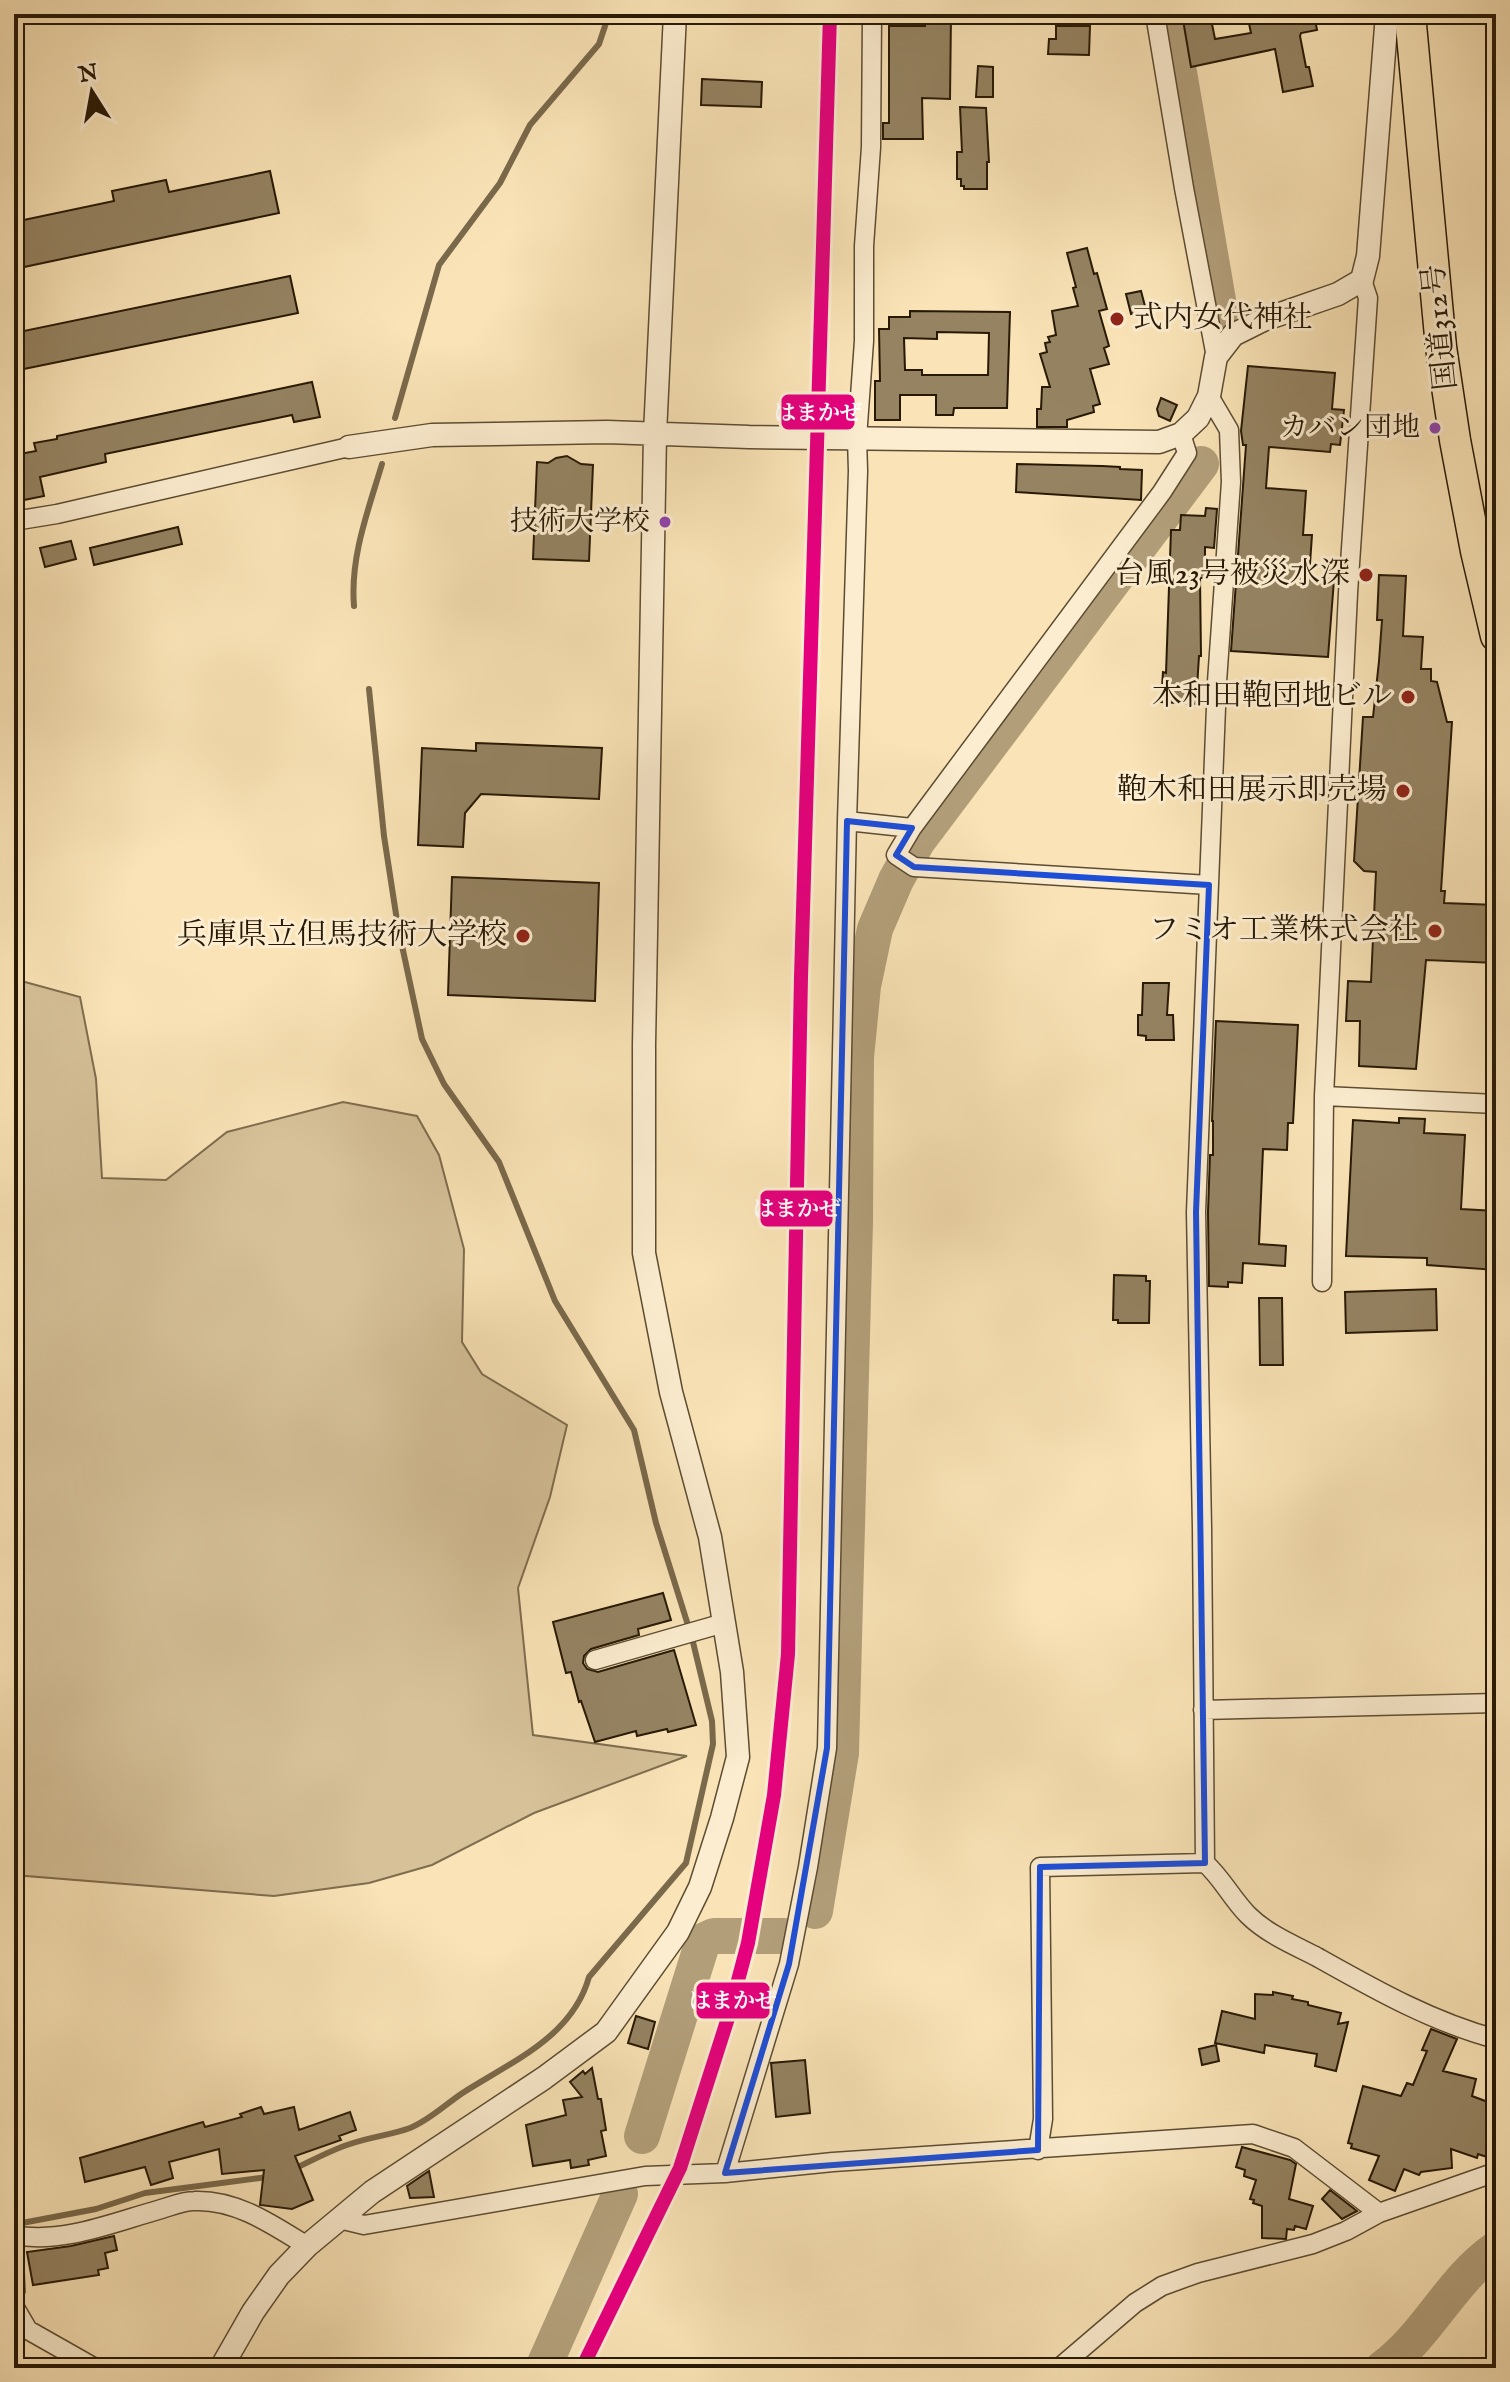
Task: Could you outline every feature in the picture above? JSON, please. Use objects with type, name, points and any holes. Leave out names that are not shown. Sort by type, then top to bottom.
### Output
[{"type":"highway","name":"国道312号","points":[[1410,14],[1441,347],[1465,495],[1496,636]]},
{"type":"street","points":[[221,2368],[253,2312],[279,2275],[307,2246],[372,2192],[544,2078],[606,2032],[678,1932],[700,1887],[738,1757],[732,1672],[710,1537],[671,1392],[644,1253],[645,984],[655,434],[675,14]]},
{"type":"street","points":[[725,2173],[789,1964],[827,1748],[847,821],[857,438],[871,147],[872,14]]},
{"type":"street","points":[[14,521],[57,514],[349,447],[432,435],[591,432],[1159,442],[1181,434],[1198,418],[1209,396],[1216,357],[1155,14]]},
{"type":"street","points":[[1322,1282],[1324,1096],[1348,593],[1368,298],[1362,280],[1368,256],[1387,14]]},
{"type":"street","points":[[1216,357],[1233,335],[1277,315],[1338,294],[1362,280]]},
{"type":"street","points":[[1205,1863],[1196,1212],[1217,682],[1231,482],[1229,430],[1209,396]]},
{"type":"street","points":[[1181,434],[1187,453],[1162,492],[912,828],[896,855],[907,862],[1209,885]]},
{"type":"street","points":[[847,821],[912,828]]},
{"type":"street","points":[[1324,1096],[1496,1104]]},
{"type":"street","points":[[595,1660],[724,1623]]},
{"type":"street","points":[[1203,1710],[1496,1703]]},
{"type":"street","points":[[1038,2150],[1043,2119],[1040,1867],[1205,1863],[1248,1915],[1267,1930],[1358,1981],[1460,2029],[1496,2039]]},
{"type":"street","points":[[339,2219],[364,2225],[645,2176],[725,2173],[833,2162],[1253,2134],[1294,2148],[1379,2213]]},
{"type":"street","points":[[1059,2368],[1135,2303],[1162,2286],[1198,2273],[1313,2244],[1379,2213],[1496,2172]]},
{"type":"street","points":[[14,2235],[30,2238],[64,2236],[194,2200],[229,2206],[260,2217],[307,2246]]},
{"type":"street","points":[[14,2306],[28,2330],[95,2368]]},
{"type":"highlighted area","points":[[847,821],[912,828],[896,855],[914,867],[1209,885],[1196,1212],[1205,1863],[1040,1867],[1038,2150],[725,2173],[789,1964],[827,1748]]},
{"type":"shaded area","points":[[14,979],[80,997],[96,1079],[102,1178],[166,1180],[227,1132],[343,1102],[417,1116],[439,1155],[464,1249],[462,1342],[482,1374],[567,1425],[550,1497],[518,1588],[533,1735],[687,1756],[534,1813],[432,1865],[369,1883],[274,1896],[14,1875]]},
{"type":"building","points":[[925,14],[951,14],[950,99],[922,98],[923,139],[883,139],[883,123],[889,123],[889,26],[925,26]]},
{"type":"building","points":[[1182,14],[1210,14],[1215,39],[1251,33],[1247,14],[1314,14],[1317,30],[1301,33],[1300,36],[1313,86],[1283,92],[1275,49],[1191,67]]},
{"type":"building","points":[[1056,26],[1090,26],[1089,55],[1048,54],[1049,39],[1056,39]]},
{"type":"building","points":[[978,66],[993,67],[993,97],[976,97]]},
{"type":"building","points":[[702,79],[762,82],[761,107],[701,105]]},
{"type":"building","points":[[960,107],[986,108],[987,189],[964,189],[961,179],[957,179],[957,152],[962,152]]},
{"type":"building","points":[[270,171],[279,213],[24,267],[14,222],[114,201],[112,191],[166,180],[169,192]]},
{"type":"building","points":[[1087,248],[1107,309],[1099,311],[1109,346],[1104,348],[1109,364],[1090,369],[1100,404],[1093,406],[1094,412],[1067,420],[1067,427],[1037,427],[1042,387],[1050,387],[1040,354],[1047,352],[1045,343],[1050,342],[1048,337],[1056,335],[1052,311],[1078,306],[1067,253]]},
{"type":"building","points":[[290,276],[298,313],[14,371],[14,333]]},
{"type":"building","points":[[1141,291],[1146,310],[1131,314],[1126,294]]},
{"type":"building","points":[[910,311],[1010,312],[1007,408],[954,408],[953,415],[936,415],[936,395],[900,395],[900,420],[875,420],[875,381],[880,381],[879,329],[889,329],[889,317],[910,317]],"holes":[[[937,332],[989,333],[988,375],[922,375],[922,370],[905,370],[904,338],[937,339]]]},
{"type":"building","points":[[1248,366],[1335,373],[1332,409],[1344,410],[1340,445],[1331,444],[1330,452],[1269,447],[1266,488],[1306,491],[1303,535],[1312,535],[1309,578],[1334,580],[1328,657],[1231,651],[1246,445],[1243,445],[1241,431]]},
{"type":"building","points":[[312,382],[320,417],[294,422],[292,415],[105,454],[106,462],[40,477],[44,496],[14,502],[14,455],[36,451],[34,443]]},
{"type":"building","points":[[1161,398],[1177,405],[1170,421],[1159,416],[1157,409]]},
{"type":"building","points":[[567,456],[581,464],[593,465],[589,561],[533,559],[537,462],[548,463]]},
{"type":"building","points":[[1017,464],[1142,470],[1141,500],[1016,492]]},
{"type":"building","points":[[1206,508],[1217,509],[1214,548],[1205,547],[1205,578],[1200,578],[1201,656],[1196,704],[1161,702],[1163,672],[1166,673],[1171,530],[1180,530],[1181,515],[1205,516]]},
{"type":"building","points":[[178,527],[182,544],[94,565],[90,548]]},
{"type":"building","points":[[71,541],[76,559],[45,567],[40,548]]},
{"type":"building","points":[[1379,575],[1406,576],[1403,636],[1423,637],[1421,669],[1431,669],[1431,681],[1437,682],[1447,722],[1452,722],[1441,891],[1445,891],[1444,903],[1496,905],[1496,963],[1426,960],[1416,1069],[1359,1066],[1360,1021],[1346,1021],[1348,981],[1371,982],[1376,872],[1364,871],[1354,861],[1363,717],[1373,717],[1379,661],[1382,620],[1377,620]]},
{"type":"building","points":[[476,743],[602,748],[599,799],[481,794],[465,813],[463,847],[418,845],[422,748],[476,751]]},
{"type":"building","points":[[452,877],[599,883],[595,1001],[448,995]]},
{"type":"building","points":[[1143,983],[1169,983],[1167,1015],[1173,1015],[1174,1040],[1146,1040],[1146,1036],[1138,1035]]},
{"type":"building","points":[[1216,1021],[1298,1025],[1293,1123],[1288,1123],[1287,1150],[1263,1149],[1259,1244],[1286,1246],[1285,1266],[1243,1263],[1242,1283],[1228,1282],[1228,1287],[1209,1286],[1208,1212],[1210,1155],[1213,1155]]},
{"type":"building","points":[[1399,1118],[1425,1119],[1424,1133],[1465,1135],[1461,1209],[1496,1211],[1496,1270],[1427,1265],[1427,1258],[1346,1256],[1353,1120],[1399,1123]]},
{"type":"building","points":[[1114,1275],[1146,1276],[1146,1281],[1150,1281],[1149,1323],[1118,1323],[1118,1320],[1113,1320]]},
{"type":"building","points":[[1436,1289],[1437,1330],[1346,1333],[1345,1292]]},
{"type":"building","points":[[1259,1298],[1282,1298],[1283,1365],[1260,1365]]},
{"type":"building","points":[[663,1593],[671,1620],[638,1629],[639,1635],[591,1649],[584,1656],[583,1663],[587,1669],[598,1672],[674,1650],[696,1725],[637,1736],[636,1731],[595,1742],[571,1672],[566,1673],[553,1622]]},
{"type":"building","points":[[1273,1992],[1341,2013],[1338,2024],[1348,2022],[1336,2071],[1315,2066],[1317,2054],[1265,2045],[1264,2053],[1215,2043],[1222,2011],[1255,2019],[1255,1994],[1273,1995]]},
{"type":"building","points":[[636,2016],[655,2022],[648,2049],[628,2043]]},
{"type":"building","points":[[1431,2029],[1457,2039],[1443,2071],[1476,2079],[1472,2096],[1496,2105],[1496,2148],[1491,2147],[1487,2157],[1478,2154],[1477,2158],[1451,2149],[1452,2168],[1421,2172],[1419,2175],[1404,2169],[1395,2191],[1369,2180],[1379,2156],[1351,2148],[1352,2144],[1348,2143],[1363,2086],[1401,2096],[1407,2083],[1413,2085],[1427,2051],[1422,2050]]},
{"type":"building","points":[[1216,2045],[1219,2061],[1202,2065],[1199,2049]]},
{"type":"building","points":[[805,2060],[810,2113],[776,2117],[771,2063]]},
{"type":"building","points":[[592,2068],[606,2130],[601,2131],[606,2156],[588,2160],[589,2165],[571,2168],[570,2160],[533,2166],[526,2125],[566,2115],[563,2100],[582,2097],[570,2082]]},
{"type":"building","points":[[261,2107],[264,2114],[294,2107],[299,2130],[350,2112],[356,2130],[339,2136],[341,2140],[295,2156],[313,2200],[292,2209],[260,2205],[264,2170],[222,2174],[219,2149],[169,2162],[173,2178],[151,2185],[145,2167],[85,2182],[80,2158],[203,2122],[205,2127],[242,2117],[240,2114]]},
{"type":"building","points":[[1242,2147],[1296,2164],[1289,2199],[1313,2206],[1306,2229],[1295,2226],[1294,2230],[1287,2229],[1286,2239],[1262,2238],[1262,2206],[1250,2199],[1256,2180],[1244,2176],[1245,2170],[1236,2167]]},
{"type":"building","points":[[429,2171],[434,2197],[410,2198],[407,2186]]},
{"type":"building","points":[[1330,2190],[1357,2211],[1342,2219],[1322,2199]]},
{"type":"building","points":[[114,2236],[117,2250],[105,2253],[108,2268],[98,2270],[99,2275],[33,2285],[27,2252]]},
{"type":"waterway","points":[[395,418],[439,265],[500,183],[530,125],[599,44],[609,14]]},
{"type":"waterway","points":[[1169,14],[1220,312]]},
{"type":"waterway","points":[[354,606],[357,552],[382,464]]},
{"type":"waterway","points":[[815,1911],[841,1753],[855,1222],[856,1057],[863,986],[875,929],[917,842],[1201,464]]},
{"type":"waterway","points":[[294,2169],[343,2146],[417,2125],[519,2059],[569,2017],[589,1977],[686,1863],[713,1744],[712,1721],[692,1638],[656,1523],[634,1430],[555,1301],[499,1162],[444,1084],[422,1039],[398,927],[384,836],[369,689]]},
{"type":"waterway","points":[[642,2136],[703,1941],[714,1936],[784,1936]]},
{"type":"waterway","points":[[19,2227],[22,2223],[96,2209],[145,2193],[268,2177]]},
{"type":"waterway","points":[[543,2368],[620,2194]]},
{"type":"waterway","points":[[1383,2368],[1413,2340],[1466,2276],[1496,2249]]},
{"type":"waterway","points":[[14,2294],[23,2292],[21,2252]]},
{"type":"transit line","name":"はまかぜ","points":[[582,2368],[680,2168],[728,2018],[748,1943],[774,1795],[788,1654],[801,977],[830,14]]},
{"type":"place","name":"式内女代神社","points":[[1117,319]]},
{"type":"place","name":"カバン団地","points":[[1435,428]]},
{"type":"place","name":"技術大学校","points":[[665,522]]},
{"type":"place","name":"台風23号被災水深","points":[[1366,575]]},
{"type":"place","name":"木和田鞄団地ビル","points":[[1408,697]]},
{"type":"place","name":"鞄木和田展示即売場","points":[[1403,791]]},
{"type":"place","name":"フミオ工業株式会社","points":[[1435,931]]},
{"type":"place","name":"兵庫県立但馬技術大学校","points":[[523,936]]}]
